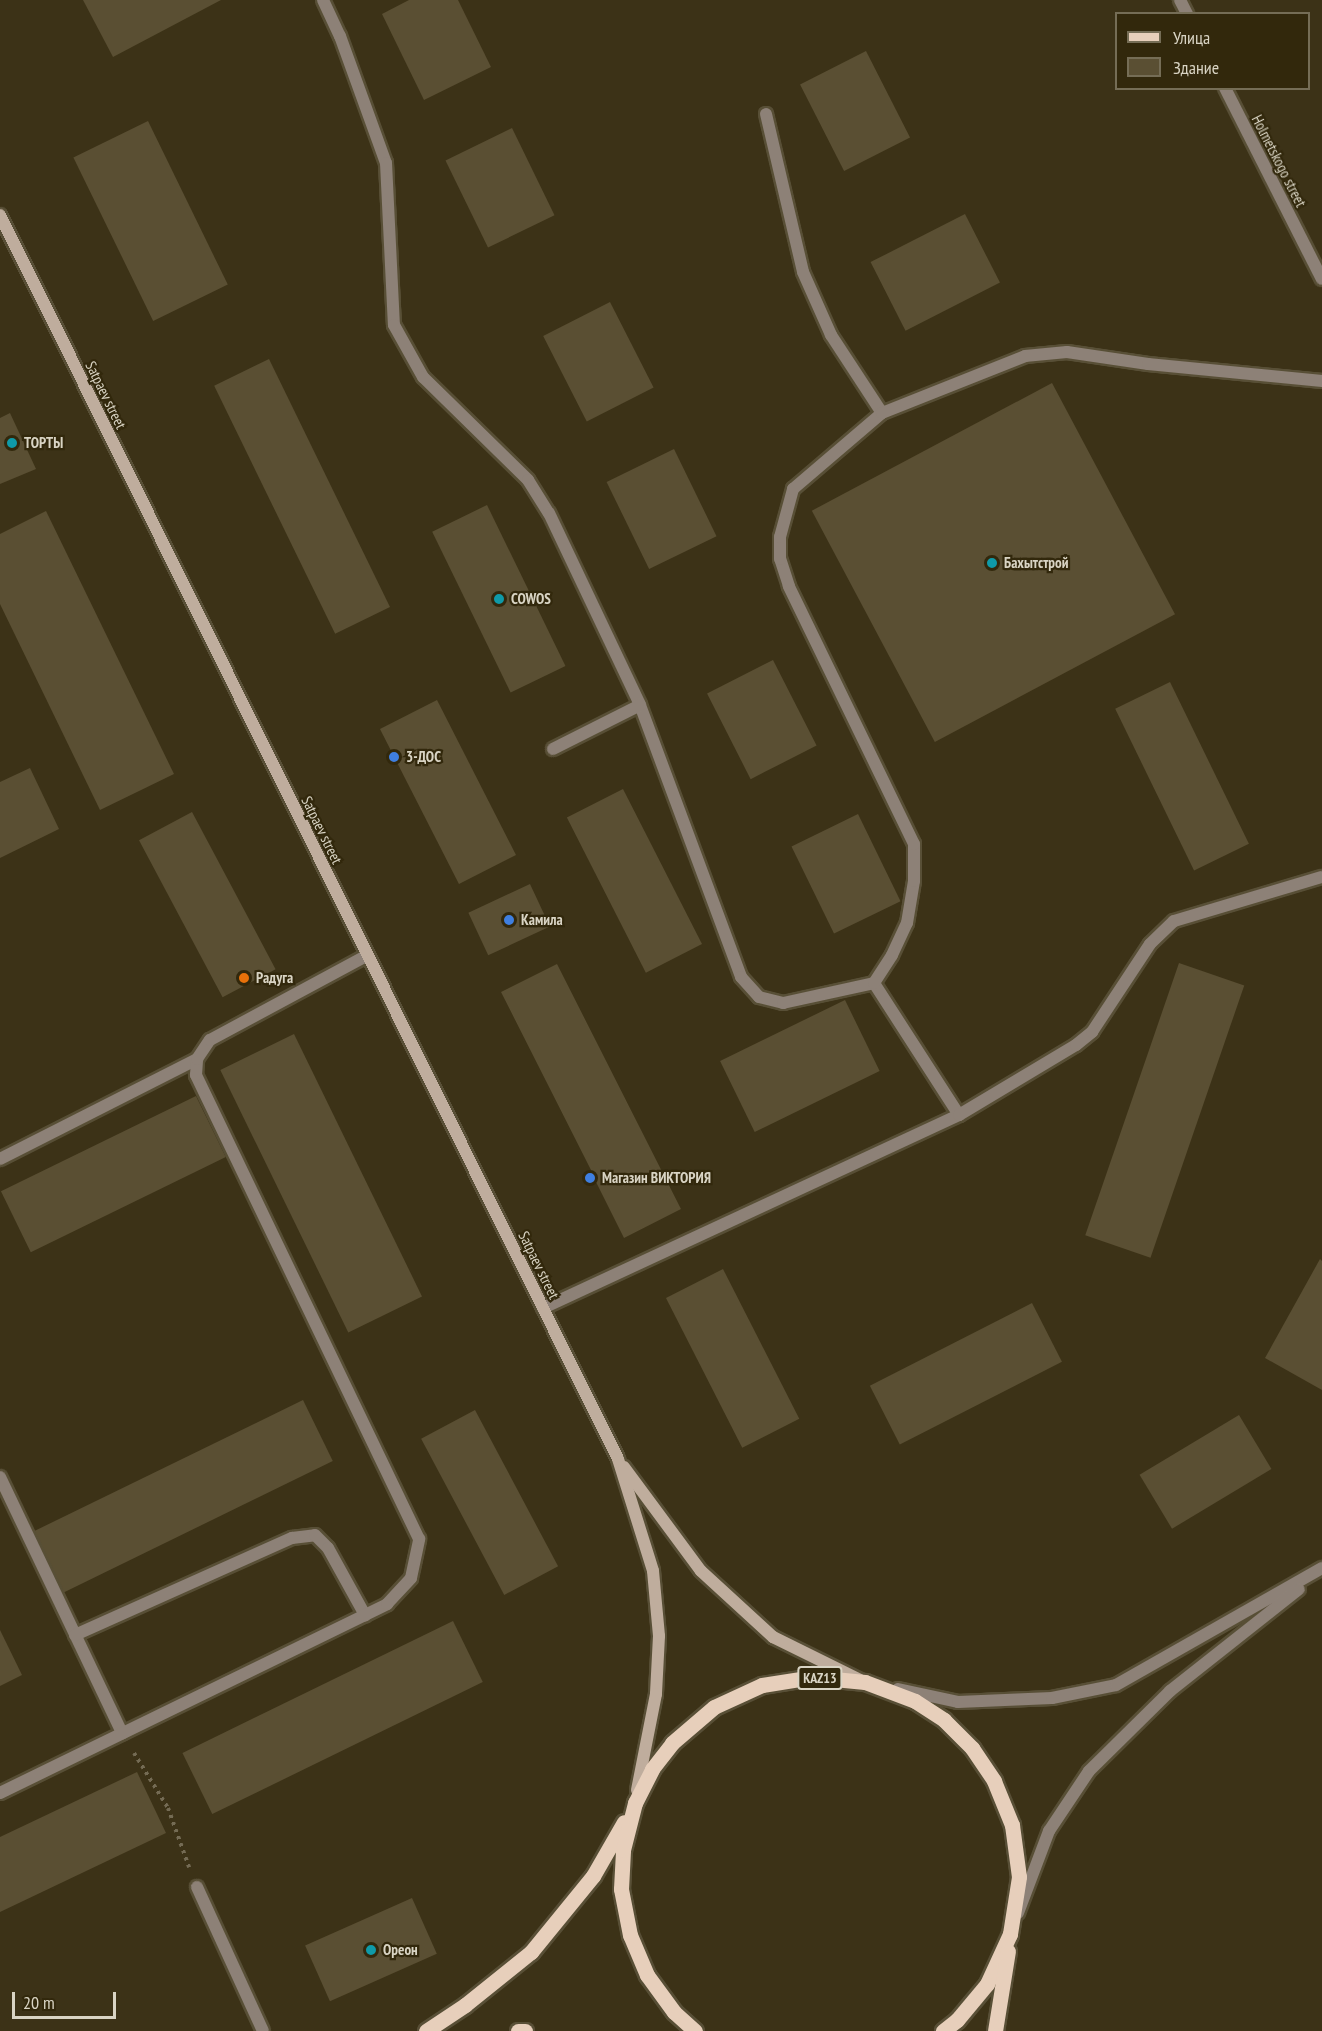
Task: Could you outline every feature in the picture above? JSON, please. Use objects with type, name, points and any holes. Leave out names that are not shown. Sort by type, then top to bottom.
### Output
[{"type":"main road","name":"Satpaev street","points":[[0,215],[618,1459]]},
{"type":"main road","points":[[618,1459],[701,1571],[773,1637],[865,1682]]},
{"type":"main road","points":[[618,1459],[653,1571],[659,1636],[656,1694],[635,1803]]},
{"type":"main road","name":"KAZ13","points":[[426,2031],[465,2005],[531,1952],[594,1876],[652,1769],[672,1743],[714,1707],[762,1686],[813,1677],[865,1682],[915,1701],[944,1720],[972,1748],[994,1781],[1012,1825],[1018,1877],[995,2031]]},
{"type":"main road","name":"KAZ13","points":[[635,1803],[623,1850],[621,1889],[630,1935],[647,1975],[674,2012],[695,2031]]},
{"type":"main road","name":"KAZ13","points":[[943,2031],[957,2020],[987,1984],[1010,1934]]},
{"type":"main road","points":[[518,2031],[525,2031]]},
{"type":"street","points":[[323,0],[340,36],[386,163],[394,325],[423,377],[534,488],[549,513],[640,705],[741,977],[759,997],[783,1003],[874,983],[892,955],[907,923],[914,881],[914,844],[789,586],[780,559],[780,537],[793,489],[882,413],[1025,356],[1067,352],[1148,364],[1322,381]]},
{"type":"street","name":"Holmetskogo street","points":[[1226,90],[1322,279]]},
{"type":"street","points":[[766,114],[803,272],[831,335],[882,413]]},
{"type":"street","points":[[553,749],[640,705]]},
{"type":"street","points":[[543,1308],[958,1115],[1076,1046],[1092,1032],[1150,944],[1174,921],[1322,877]]},
{"type":"street","points":[[0,1159],[197,1059],[210,1040],[368,955]]},
{"type":"street","points":[[874,983],[958,1115]]},
{"type":"street","points":[[0,1793],[387,1604],[411,1578],[418,1539],[196,1075],[197,1059]]},
{"type":"street","points":[[0,1477],[122,1733]]},
{"type":"street","points":[[75,1635],[292,1538],[315,1535],[328,1548],[365,1615]]},
{"type":"street","points":[[865,1682],[958,1702],[1052,1698],[1116,1685],[1322,1569]]},
{"type":"street","points":[[1010,1934],[1049,1831],[1089,1771],[1170,1691],[1322,1569]]},
{"type":"street","points":[[197,1887],[263,2031]]},
{"type":"path","points":[[122,1733],[168,1808],[197,1887]]},
{"type":"building","points":[[83,0],[221,0],[113,57]]},
{"type":"building","points":[[409,0],[458,0],[491,67],[424,100],[382,14]]},
{"type":"building","points":[[866,51],[910,137],[844,171],[800,85]]},
{"type":"building","points":[[148,121],[228,285],[153,321],[73,157]]},
{"type":"building","points":[[512,128],[555,215],[488,248],[445,160]]},
{"type":"building","points":[[965,214],[1000,283],[906,331],[871,262]]},
{"type":"building","points":[[610,302],[654,388],[587,422],[543,336]]},
{"type":"building","points":[[269,359],[390,607],[335,634],[214,386]]},
{"type":"building","name":"Бахытстрой","points":[[1052,383],[1175,614],[935,742],[812,511]]},
{"type":"building","name":"ТОРТЫ","points":[[10,413],[36,469],[0,484],[0,418]]},
{"type":"building","points":[[674,449],[717,536],[649,569],[607,482]]},
{"type":"building","name":"COWOS","points":[[487,505],[565,666],[511,693],[432,532]]},
{"type":"building","points":[[46,511],[174,774],[100,810],[0,604],[0,534]]},
{"type":"building","points":[[773,660],[817,746],[751,779],[707,694]]},
{"type":"building","points":[[1170,682],[1249,844],[1194,871],[1115,709]]},
{"type":"building","points":[[437,700],[516,855],[459,884],[380,729]]},
{"type":"building","points":[[30,768],[59,829],[0,858],[0,782]]},
{"type":"building","points":[[623,789],[702,944],[646,973],[567,818]]},
{"type":"building","points":[[192,812],[276,969],[223,997],[139,840]]},
{"type":"building","points":[[858,814],[901,901],[834,934],[791,846]]},
{"type":"building","name":"Камила","points":[[530,884],[550,927],[488,955],[468,913]]},
{"type":"building","points":[[1179,963],[1244,985],[1150,1258],[1085,1235]]},
{"type":"building","points":[[557,964],[681,1209],[624,1238],[596,1182],[591,1185],[585,1173],[591,1170],[501,992]]},
{"type":"building","points":[[845,1000],[880,1071],[755,1132],[720,1061]]},
{"type":"building","points":[[294,1034],[422,1296],[348,1332],[220,1070]]},
{"type":"building","points":[[196,1096],[226,1157],[31,1252],[1,1191]]},
{"type":"building","points":[[1320,1259],[1322,1261],[1322,1390],[1265,1358]]},
{"type":"building","points":[[723,1269],[799,1419],[742,1448],[666,1298]]},
{"type":"building","points":[[1032,1303],[1062,1362],[900,1444],[870,1386]]},
{"type":"building","points":[[303,1400],[333,1461],[63,1593],[33,1532]]},
{"type":"building","points":[[475,1410],[558,1566],[504,1595],[421,1439]]},
{"type":"building","points":[[1239,1415],[1271,1469],[1172,1529],[1140,1475]]},
{"type":"building","points":[[453,1621],[483,1682],[212,1814],[182,1753]]},
{"type":"building","points":[[0,1630],[22,1675],[0,1686]]},
{"type":"building","points":[[137,1772],[166,1833],[0,1912],[0,1837]]},
{"type":"building","name":"Ореон","points":[[412,1898],[437,1954],[330,2001],[305,1946]]},
{"type":"place","name":"ТОРТЫ","points":[[12,443]]},
{"type":"place","name":"Бахытстрой","points":[[992,563]]},
{"type":"place","name":"COWOS","points":[[499,599]]},
{"type":"place","name":"3-ДОС","points":[[394,757]]},
{"type":"place","name":"Камила","points":[[509,920]]},
{"type":"place","name":"Радуга","points":[[244,978]]},
{"type":"place","name":"Магазин ВИКТОРИЯ","points":[[590,1178]]},
{"type":"place","name":"Ореон","points":[[371,1950]]}]
